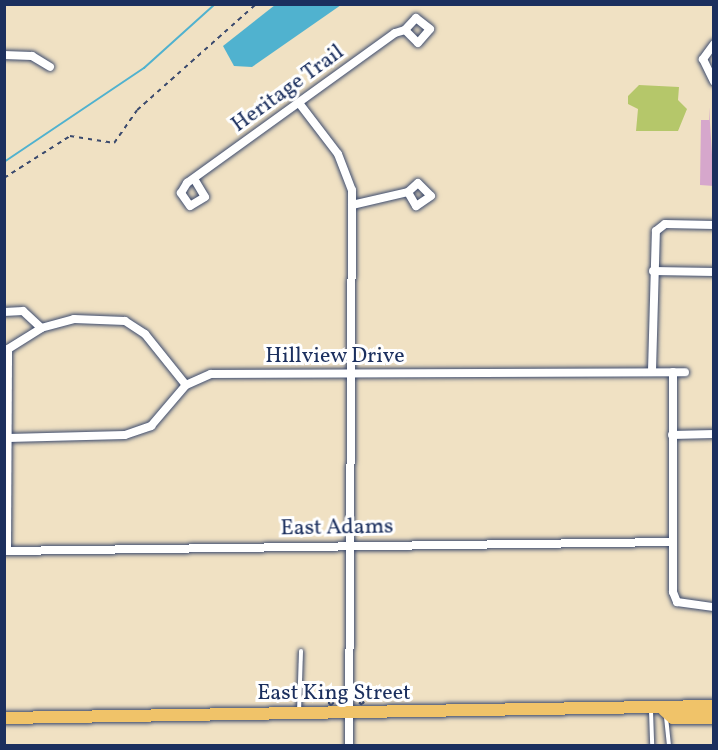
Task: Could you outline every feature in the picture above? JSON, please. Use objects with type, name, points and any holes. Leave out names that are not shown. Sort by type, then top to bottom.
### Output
[{"type":"main road","name":"East King Street","points":[[4,718],[658,710],[714,706]]},
{"type":"main road","name":"East King Street","points":[[658,710],[673,718],[714,718]]},
{"type":"street","name":"Heritage Trail","points":[[196,182],[299,103],[405,30]]},
{"type":"street","points":[[714,44],[704,59],[714,82]]},
{"type":"street","points":[[4,55],[32,56],[50,66]]},
{"type":"street","points":[[299,103],[345,166],[352,205],[349,746]]},
{"type":"street","points":[[352,205],[408,192]]},
{"type":"street","points":[[652,371],[653,271],[658,227],[714,225]]},
{"type":"street","points":[[653,271],[714,272]]},
{"type":"street","points":[[4,312],[23,311],[41,328]]},
{"type":"street","points":[[6,551],[8,438],[6,346],[41,328],[75,319],[125,321],[145,334],[186,385]]},
{"type":"street","points":[[673,372],[671,542],[677,602],[714,607]]},
{"type":"street","name":"Hillview Drive","points":[[8,438],[125,435],[151,426],[186,385],[211,374],[350,376],[685,372]]},
{"type":"street","points":[[672,435],[714,434]]},
{"type":"street","name":"East Adams","points":[[6,551],[671,542]]},
{"type":"lane","points":[[299,716],[300,651]]},
{"type":"lane","points":[[652,746],[658,710]]},
{"type":"lane","points":[[658,710],[669,746]]},
{"type":"path","points":[[4,178],[70,136],[114,144],[137,110],[256,4]]},
{"type":"green space","points":[[639,85],[679,87],[678,100],[687,109],[678,131],[636,131],[638,109],[628,104],[628,96]]},
{"type":"water","points":[[275,5],[341,5],[252,67],[234,66],[223,46]]},
{"type":"building","points":[[709,107],[714,186],[700,185],[701,120],[709,120]]},
{"type":"waterway","points":[[4,162],[144,68],[215,4]]}]
